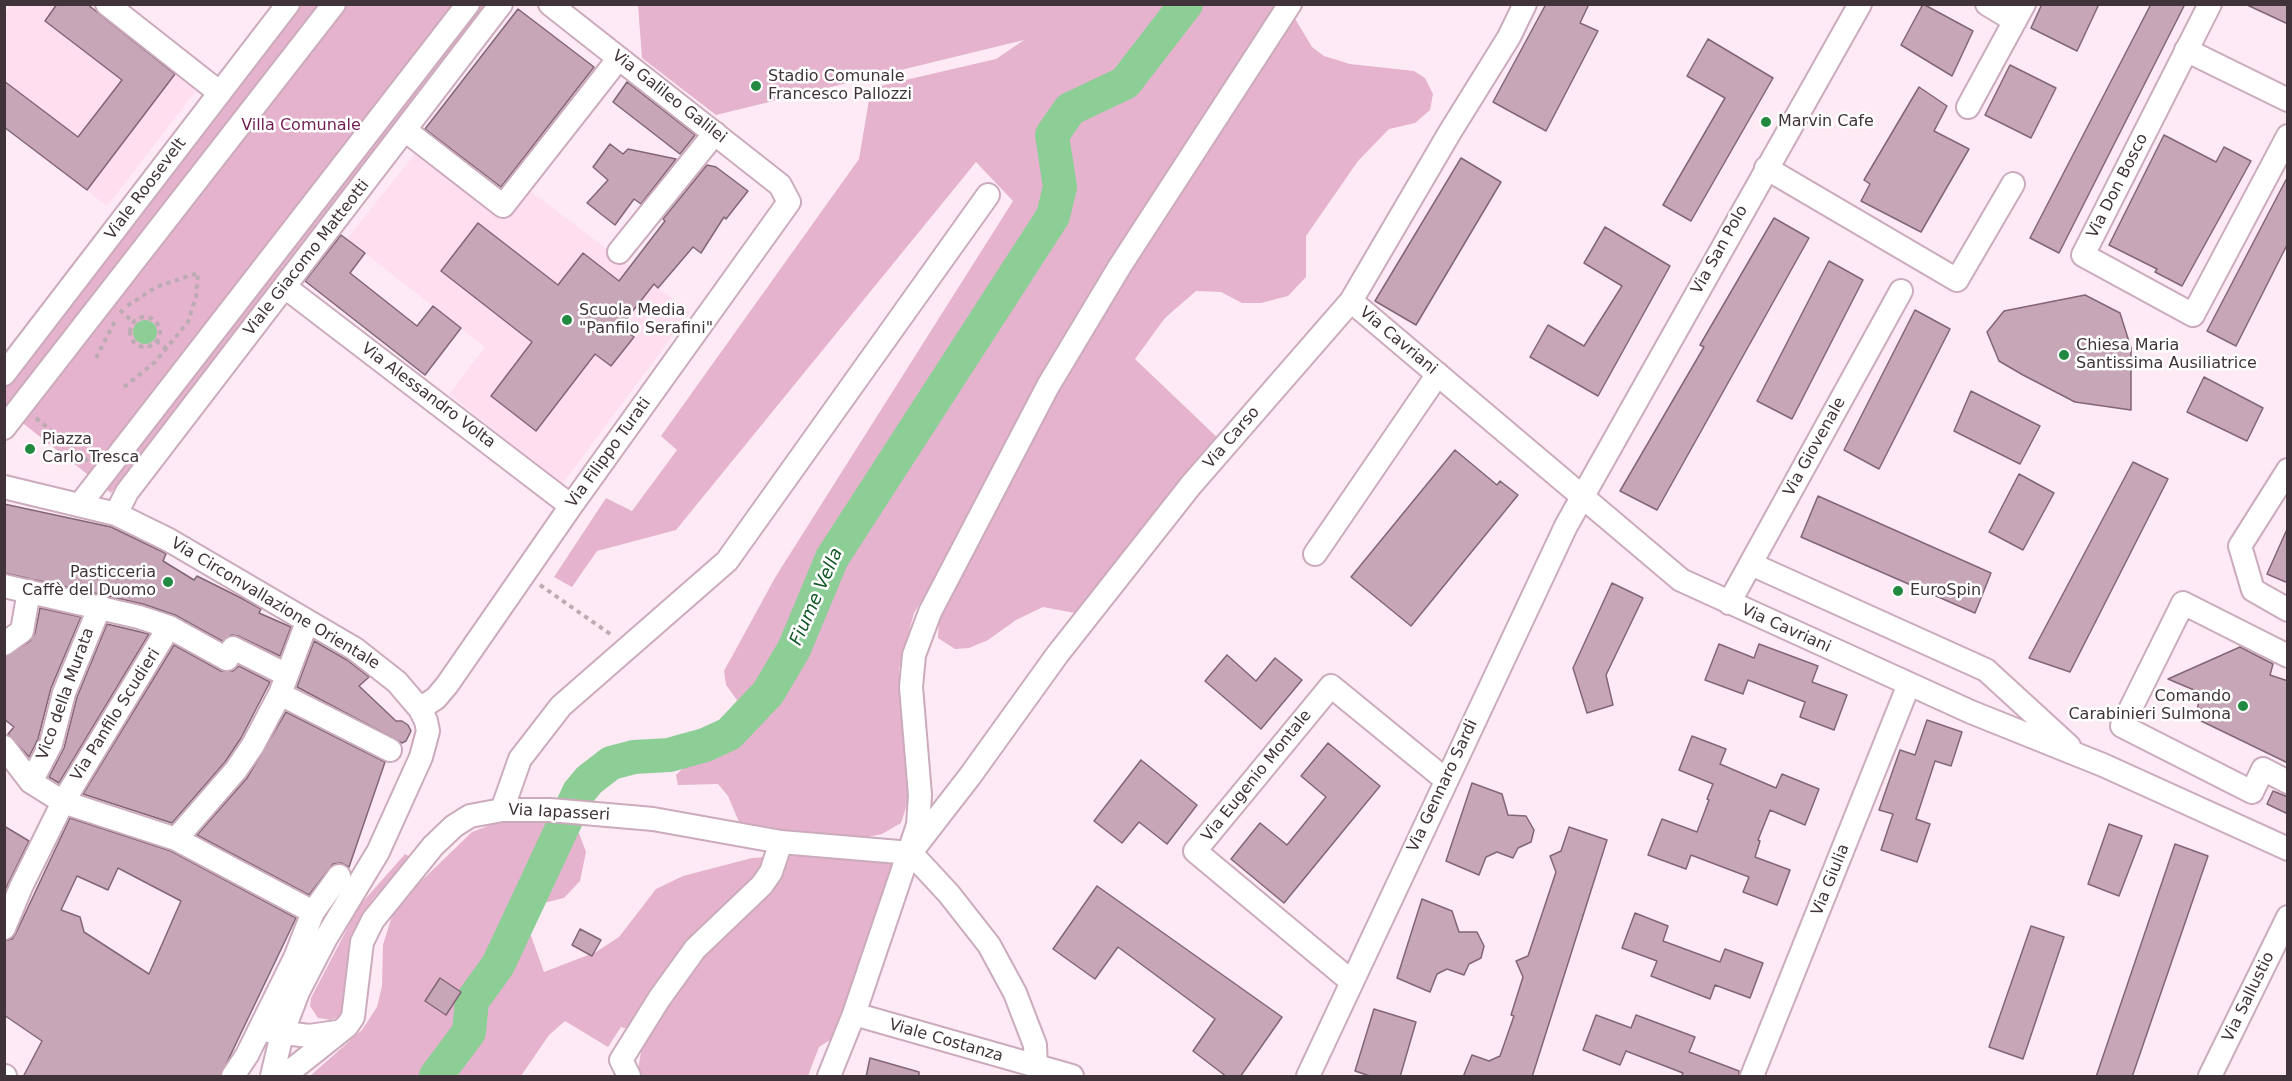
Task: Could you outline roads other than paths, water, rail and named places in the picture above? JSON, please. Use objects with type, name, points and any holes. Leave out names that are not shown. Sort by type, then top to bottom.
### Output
[{"type":"street","name":"Viale Roosevelt","points":[[4,374],[288,4]]},
{"type":"street","points":[[4,428],[333,4]]},
{"type":"street","points":[[85,498],[468,4]]},
{"type":"street","name":"Viale Giacomo Matteotti","points":[[116,514],[127,492],[501,4]]},
{"type":"street","name":"Via Galileo Galilei","points":[[550,4],[715,133],[786,192]]},
{"type":"street","points":[[829,1077],[854,1014],[911,853],[918,825],[920,795],[911,687],[914,655],[930,612],[1060,366],[1120,266],[1290,4]]},
{"type":"street","name":"Via Carso","points":[[911,853],[970,777],[1057,655],[1191,485],[1351,301],[1509,37],[1525,4]]},
{"type":"street","name":"Via San Polo","points":[[1582,496],[1860,4]]},
{"type":"street","points":[[1968,107],[2020,13],[1987,4]]},
{"type":"street","name":"Via Don Bosco","points":[[2210,4],[2083,255],[2193,315],[2288,136]]},
{"type":"street","points":[[116,7],[220,93]]},
{"type":"street","points":[[2186,50],[2288,100]]},
{"type":"street","points":[[405,130],[503,206],[619,57]]},
{"type":"street","points":[[618,252],[715,133]]},
{"type":"street","points":[[1766,168],[1957,280],[2013,184]]},
{"type":"street","name":"Via Filippo Turati","points":[[420,709],[436,698],[447,685],[571,506],[785,209],[789,202],[786,192]]},
{"type":"street","points":[[502,810],[511,778],[537,734],[561,706],[727,561],[988,195]]},
{"type":"street","name":"Via Alessandro Volta","points":[[285,287],[571,506]]},
{"type":"street","name":"Via Giovenale","points":[[1730,603],[1901,291]]},
{"type":"street","name":"Via Cavriani","points":[[1351,301],[1681,580],[1909,684],[2079,755],[2288,849]]},
{"type":"street","points":[[1315,554],[1438,374]]},
{"type":"street","points":[[2288,470],[2240,546],[2253,590],[2288,610]]},
{"type":"street","points":[[4,488],[116,514]]},
{"type":"street","name":"Via Gennaro Sardi","points":[[1308,1077],[1446,780],[1582,496]]},
{"type":"street","name":"Via Circonvallazione Orientale","points":[[116,514],[169,540],[378,666],[398,682],[420,709],[428,731],[421,758],[378,852],[326,939],[298,992],[271,1031]]},
{"type":"street","points":[[1750,564],[1986,670],[2079,755]]},
{"type":"street","points":[[4,586],[100,606],[169,627],[227,659],[233,648],[283,684],[390,750]]},
{"type":"street","points":[[4,644],[22,631],[29,591]]},
{"type":"street","points":[[2288,656],[2183,603],[2122,726],[2252,792],[2263,769],[2288,782]]},
{"type":"street","name":"Vico della Murata","points":[[31,782],[51,744],[64,693],[100,606]]},
{"type":"street","points":[[176,839],[236,770],[253,745],[283,684],[307,622]]},
{"type":"street","name":"Via Panfilo Scudieri","points":[[5,924],[63,802],[169,627]]},
{"type":"street","name":"Via Giulia","points":[[1752,1077],[1909,684]]},
{"type":"street","name":"Via Eugenio Montale","points":[[1352,982],[1195,852],[1331,686],[1446,780]]},
{"type":"street","points":[[4,747],[31,782],[63,802],[176,839],[313,912]]},
{"type":"street","name":"Via Iapasseri","points":[[284,1077],[353,1017],[362,942],[386,902],[414,866],[454,826],[470,816],[502,810],[550,810],[653,819],[781,842],[911,853]]},
{"type":"street","points":[[629,1077],[621,1060],[659,999],[695,949],[762,885],[777,857],[781,842]]},
{"type":"street","points":[[911,853],[949,894],[989,945],[1019,1003],[1035,1045],[1036,1067]]},
{"type":"street","points":[[272,1077],[271,1031],[295,958],[313,912],[339,876]]},
{"type":"street","name":"Via Sallustio","points":[[2210,1077],[2288,916]]},
{"type":"street","name":"Viale Costanza","points":[[854,1014],[1072,1077]]},
{"type":"street","points":[[271,1031],[318,1036],[338,1032]]},
{"type":"street","points":[[233,1077],[271,1031]]},
{"type":"waterway","name":"Fiume Vella","points":[[436,1076],[469,1032],[472,1001],[498,965],[579,792],[589,780],[611,763],[634,757],[669,755],[705,745],[729,734],[768,693],[794,649],[832,558],[1053,216],[1060,187],[1052,135],[1070,109],[1125,83],[1186,4]]},
{"type":"place","name":"Stadio Comunale Francesco Pallozzi","points":[[756,86]]},
{"type":"place","name":"Marvin Cafe","points":[[1766,122]]},
{"type":"place","name":"Scuola Media \"Panfilo Serafini\"","points":[[567,320]]},
{"type":"place","name":"Chiesa Maria Santissima Ausiliatrice","points":[[2064,355]]},
{"type":"place","name":"Piazza Carlo Tresca","points":[[30,449]]},
{"type":"place","name":"Pasticceria Caffè del Duomo","points":[[168,582]]},
{"type":"place","name":"EuroSpin","points":[[1898,591]]},
{"type":"place","name":"Comando Carabinieri Sulmona","points":[[2243,706]]},
{"type":"park label","name":"Villa Comunale","points":[[301,126]]}]
